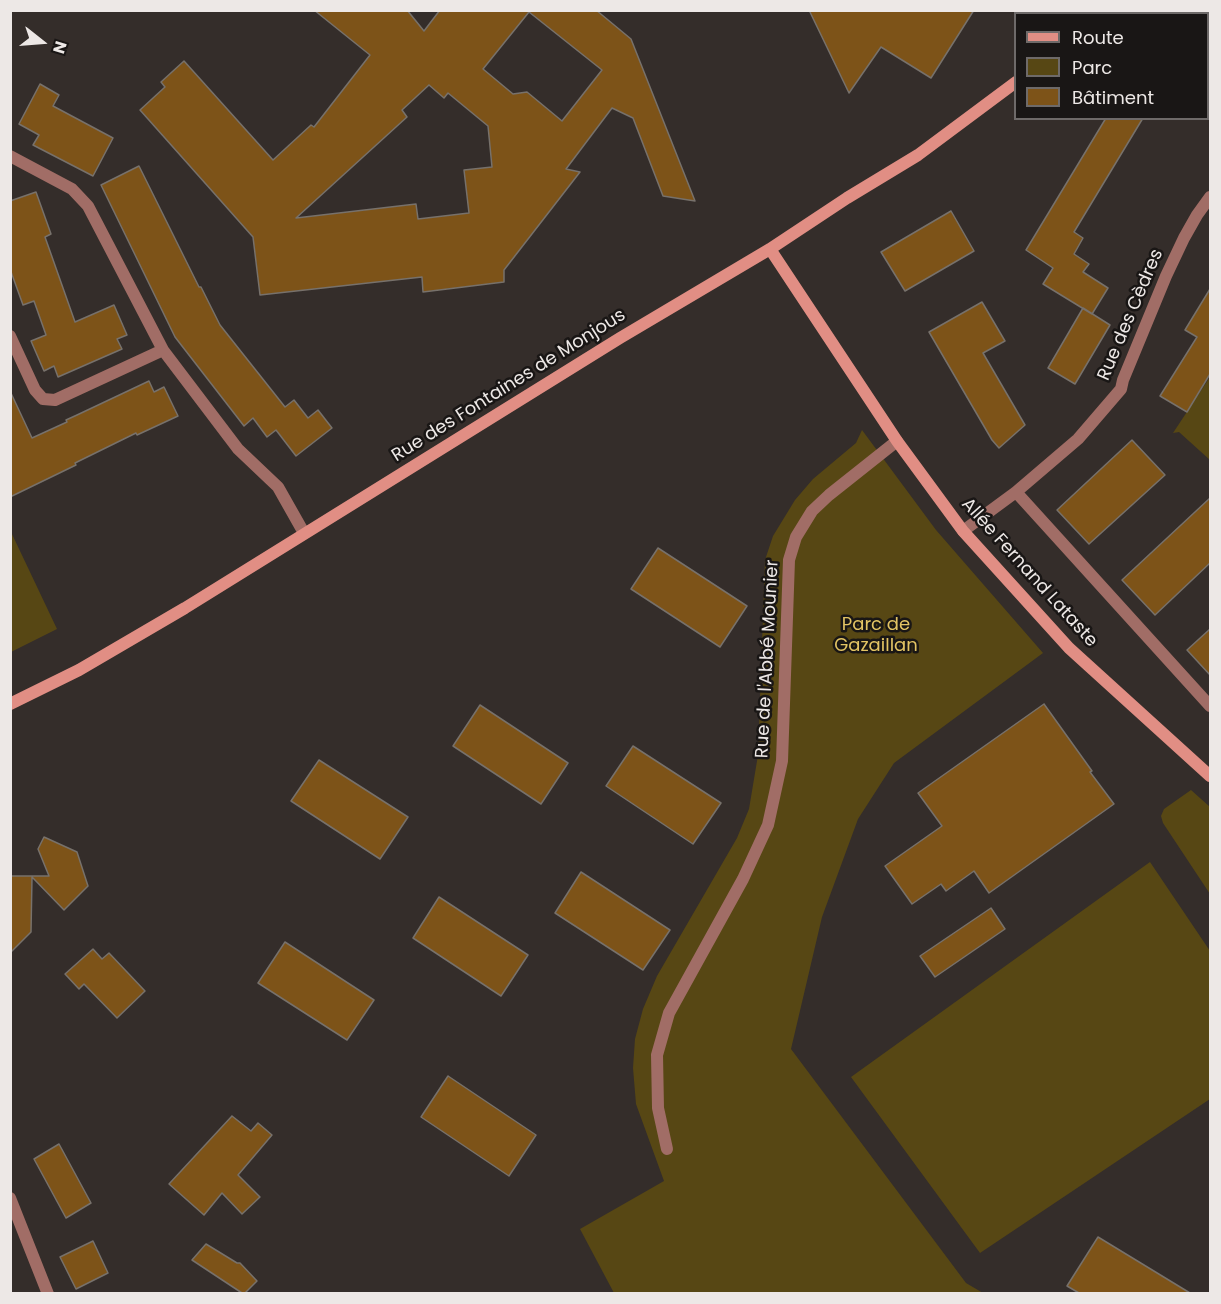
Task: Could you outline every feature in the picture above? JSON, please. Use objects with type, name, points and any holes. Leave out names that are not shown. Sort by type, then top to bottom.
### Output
[{"type":"street","name":"Rue des Fontaines de Monjous","points":[[10,704],[79,670],[185,608],[620,338],[770,249],[918,155],[1014,83]]},
{"type":"street","points":[[10,156],[72,189],[88,206],[163,350],[238,449],[278,487],[304,533]]},
{"type":"street","name":"Rue des Cèdres","points":[[963,531],[1016,492],[1078,439],[1121,389],[1122,380],[1166,276],[1184,238],[1210,197]]},
{"type":"street","name":"Allée Fernand Lataste","points":[[770,249],[897,441],[963,531],[1069,648],[1208,769]]},
{"type":"street","points":[[10,336],[34,390],[43,399],[55,400],[163,350]]},
{"type":"street","name":"Rue de l'Abbé Mounier","points":[[667,1149],[658,1108],[657,1055],[669,1013],[743,879],[768,825],[782,761],[789,560],[795,537],[812,511],[829,495],[897,441]]},
{"type":"street","points":[[1016,492],[1210,706]]},
{"type":"street","points":[[10,1198],[48,1293]]},
{"type":"green space","points":[[1210,377],[1210,460],[1179,432],[1173,433]]},
{"type":"green space","name":"Parc de Gazaillan","points":[[862,430],[936,530],[1043,653],[894,763],[858,819],[822,917],[791,1049],[966,1283],[983,1293],[614,1293],[580,1229],[664,1181],[636,1104],[633,1068],[635,1039],[643,1009],[657,976],[737,838],[749,809],[758,755],[765,560],[773,536],[795,500],[813,479],[856,443]]},
{"type":"green space","points":[[11,532],[57,629],[10,652]]},
{"type":"green space","points":[[1191,790],[1210,807],[1210,894],[1163,823],[1161,816],[1164,809]]},
{"type":"green space","points":[[1150,862],[1210,951],[1210,1099],[980,1253],[851,1077]]},
{"type":"building","points":[[314,10],[407,10],[424,31],[440,10],[596,10],[631,39],[695,201],[663,196],[633,118],[612,108],[566,169],[580,172],[504,270],[504,282],[423,292],[422,277],[260,295],[253,237],[140,110],[165,87],[161,82],[184,61],[273,160],[311,125],[314,127],[370,55]],"holes":[[[529,12],[602,70],[562,121],[527,92],[513,94],[483,69]],[[429,85],[444,98],[448,93],[488,126],[492,167],[464,170],[469,213],[418,219],[416,204],[296,218],[407,117],[402,110]]]},
{"type":"building","points":[[809,10],[974,10],[931,78],[881,47],[849,93]]},
{"type":"building","points":[[40,84],[59,95],[53,106],[113,138],[93,176],[33,145],[39,135],[19,124]]},
{"type":"building","points":[[1105,120],[1142,120],[1074,232],[1083,238],[1074,254],[1089,264],[1083,272],[1108,288],[1092,314],[1043,284],[1053,268],[1026,250]]},
{"type":"building","points":[[139,166],[220,325],[285,407],[294,400],[308,418],[318,410],[332,428],[296,456],[276,430],[267,437],[253,418],[244,426],[175,337],[101,185]]},
{"type":"building","points":[[36,192],[51,234],[45,237],[75,322],[114,305],[127,335],[117,339],[122,349],[58,377],[54,366],[44,371],[31,341],[46,335],[34,301],[23,305],[10,269],[10,201]]},
{"type":"building","points":[[951,211],[974,251],[905,291],[881,252]]},
{"type":"building","points":[[1210,289],[1210,374],[1187,412],[1160,396],[1197,337],[1185,330]]},
{"type":"building","points":[[982,302],[1005,341],[983,353],[1025,425],[999,448],[992,440],[929,332]]},
{"type":"building","points":[[1083,308],[1110,325],[1075,384],[1048,368]]},
{"type":"building","points":[[149,381],[154,392],[164,387],[178,416],[137,435],[136,433],[10,497],[10,391],[32,438]]},
{"type":"building","points":[[1132,440],[1165,475],[1089,544],[1057,510]]},
{"type":"building","points":[[1210,498],[1210,563],[1155,615],[1122,580]]},
{"type":"building","points":[[658,548],[747,606],[720,647],[631,589]]},
{"type":"building","points":[[1210,629],[1210,675],[1187,650]]},
{"type":"building","points":[[1044,704],[1114,804],[989,893],[974,871],[946,891],[941,884],[912,904],[885,866],[942,826],[918,793]]},
{"type":"building","points":[[480,705],[568,763],[541,804],[453,746]]},
{"type":"building","points":[[633,746],[721,803],[693,844],[606,786]]},
{"type":"building","points":[[319,760],[408,817],[380,859],[291,801]]},
{"type":"building","points":[[44,837],[77,852],[88,886],[64,910],[32,877],[31,932],[10,953],[10,876],[49,876],[38,849]]},
{"type":"building","points":[[581,872],[670,930],[643,970],[555,913]]},
{"type":"building","points":[[439,897],[528,955],[501,996],[413,938]]},
{"type":"building","points":[[991,908],[1005,929],[935,977],[920,956]]},
{"type":"building","points":[[285,942],[374,1000],[347,1040],[258,983]]},
{"type":"building","points":[[93,949],[102,959],[109,953],[145,991],[117,1018],[84,984],[79,989],[65,974]]},
{"type":"building","points":[[448,1076],[536,1135],[509,1176],[421,1117]]},
{"type":"building","points":[[232,1116],[251,1131],[258,1123],[272,1135],[238,1175],[260,1197],[242,1214],[222,1193],[204,1215],[169,1184]]},
{"type":"building","points":[[59,1144],[91,1203],[66,1218],[34,1159]]},
{"type":"building","points":[[1098,1237],[1190,1293],[1079,1293],[1067,1286]]},
{"type":"building","points":[[93,1241],[108,1273],[76,1289],[60,1257]]},
{"type":"building","points":[[206,1244],[240,1263],[257,1281],[245,1293],[242,1293],[192,1260]]}]
